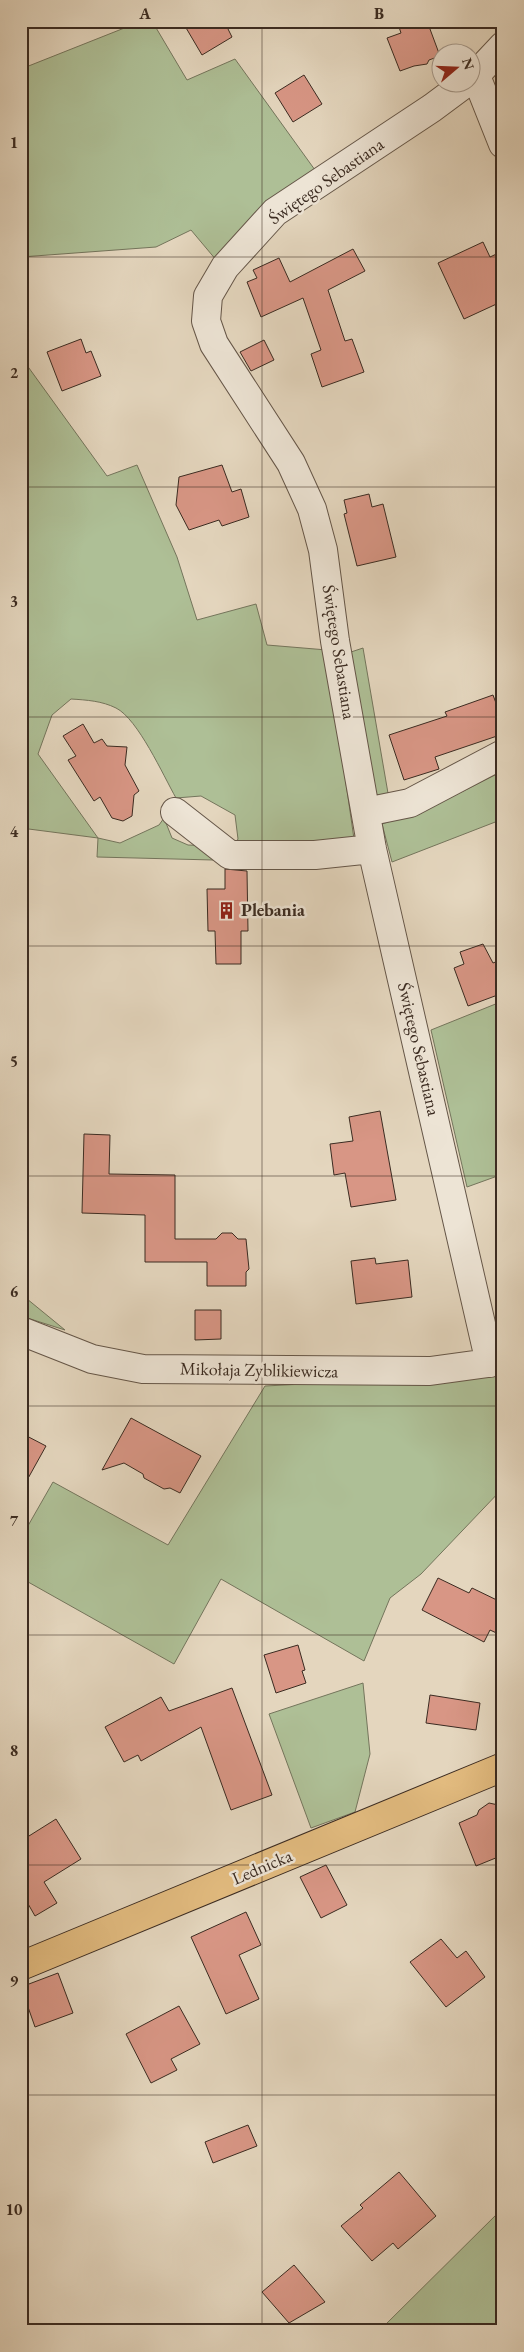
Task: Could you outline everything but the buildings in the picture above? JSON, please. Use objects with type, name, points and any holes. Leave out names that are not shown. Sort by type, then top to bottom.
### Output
[{"type":"main road","name":"Lednicka","points":[[21,1966],[503,1767]]},
{"type":"street","name":"Świętego Sebastiana","points":[[482,68],[503,46]]},
{"type":"street","name":"Świętego Sebastiana","points":[[454,92],[275,212],[226,267],[208,296],[206,321],[214,344],[291,463],[312,508],[323,550],[335,641],[372,849],[496,1362]]},
{"type":"street","points":[[477,92],[503,144]]},
{"type":"street","points":[[366,812],[410,802],[503,754]]},
{"type":"street","points":[[175,812],[230,855],[315,855],[372,849]]},
{"type":"street","name":"Mikołaja Zyblikiewicza","points":[[21,1331],[92,1359],[143,1369],[430,1371],[496,1362]]},
{"type":"green space","points":[[142,21],[152,21],[187,80],[235,59],[315,170],[217,261],[191,230],[156,247],[21,257],[21,69]]},
{"type":"green space","points":[[21,357],[107,476],[137,465],[177,557],[197,620],[256,604],[267,645],[327,650],[354,839],[233,847],[238,839],[235,815],[201,796],[176,798],[141,735],[124,714],[116,708],[105,704],[89,700],[71,699],[52,715],[38,754],[98,838],[21,828]]},
{"type":"green space","points":[[363,648],[389,799],[375,803],[348,653]]},
{"type":"green space","points":[[503,771],[503,819],[392,862],[382,824],[435,805]]},
{"type":"green space","points":[[164,818],[172,838],[188,845],[213,846],[213,860],[97,857],[98,838],[120,843],[159,825]]},
{"type":"green space","points":[[503,1001],[503,1174],[467,1187],[431,1030]]},
{"type":"green space","points":[[21,1294],[65,1330],[21,1316]]},
{"type":"green space","points":[[503,1374],[503,1488],[421,1574],[390,1598],[364,1661],[221,1579],[174,1664],[21,1578],[21,1538],[53,1482],[168,1545],[265,1386]]},
{"type":"green space","points":[[363,1683],[370,1754],[355,1812],[311,1828],[269,1714]]},
{"type":"green space","points":[[503,2208],[503,2331],[379,2331]]},
{"type":"place","name":"Plebania","points":[[227,910]]}]
